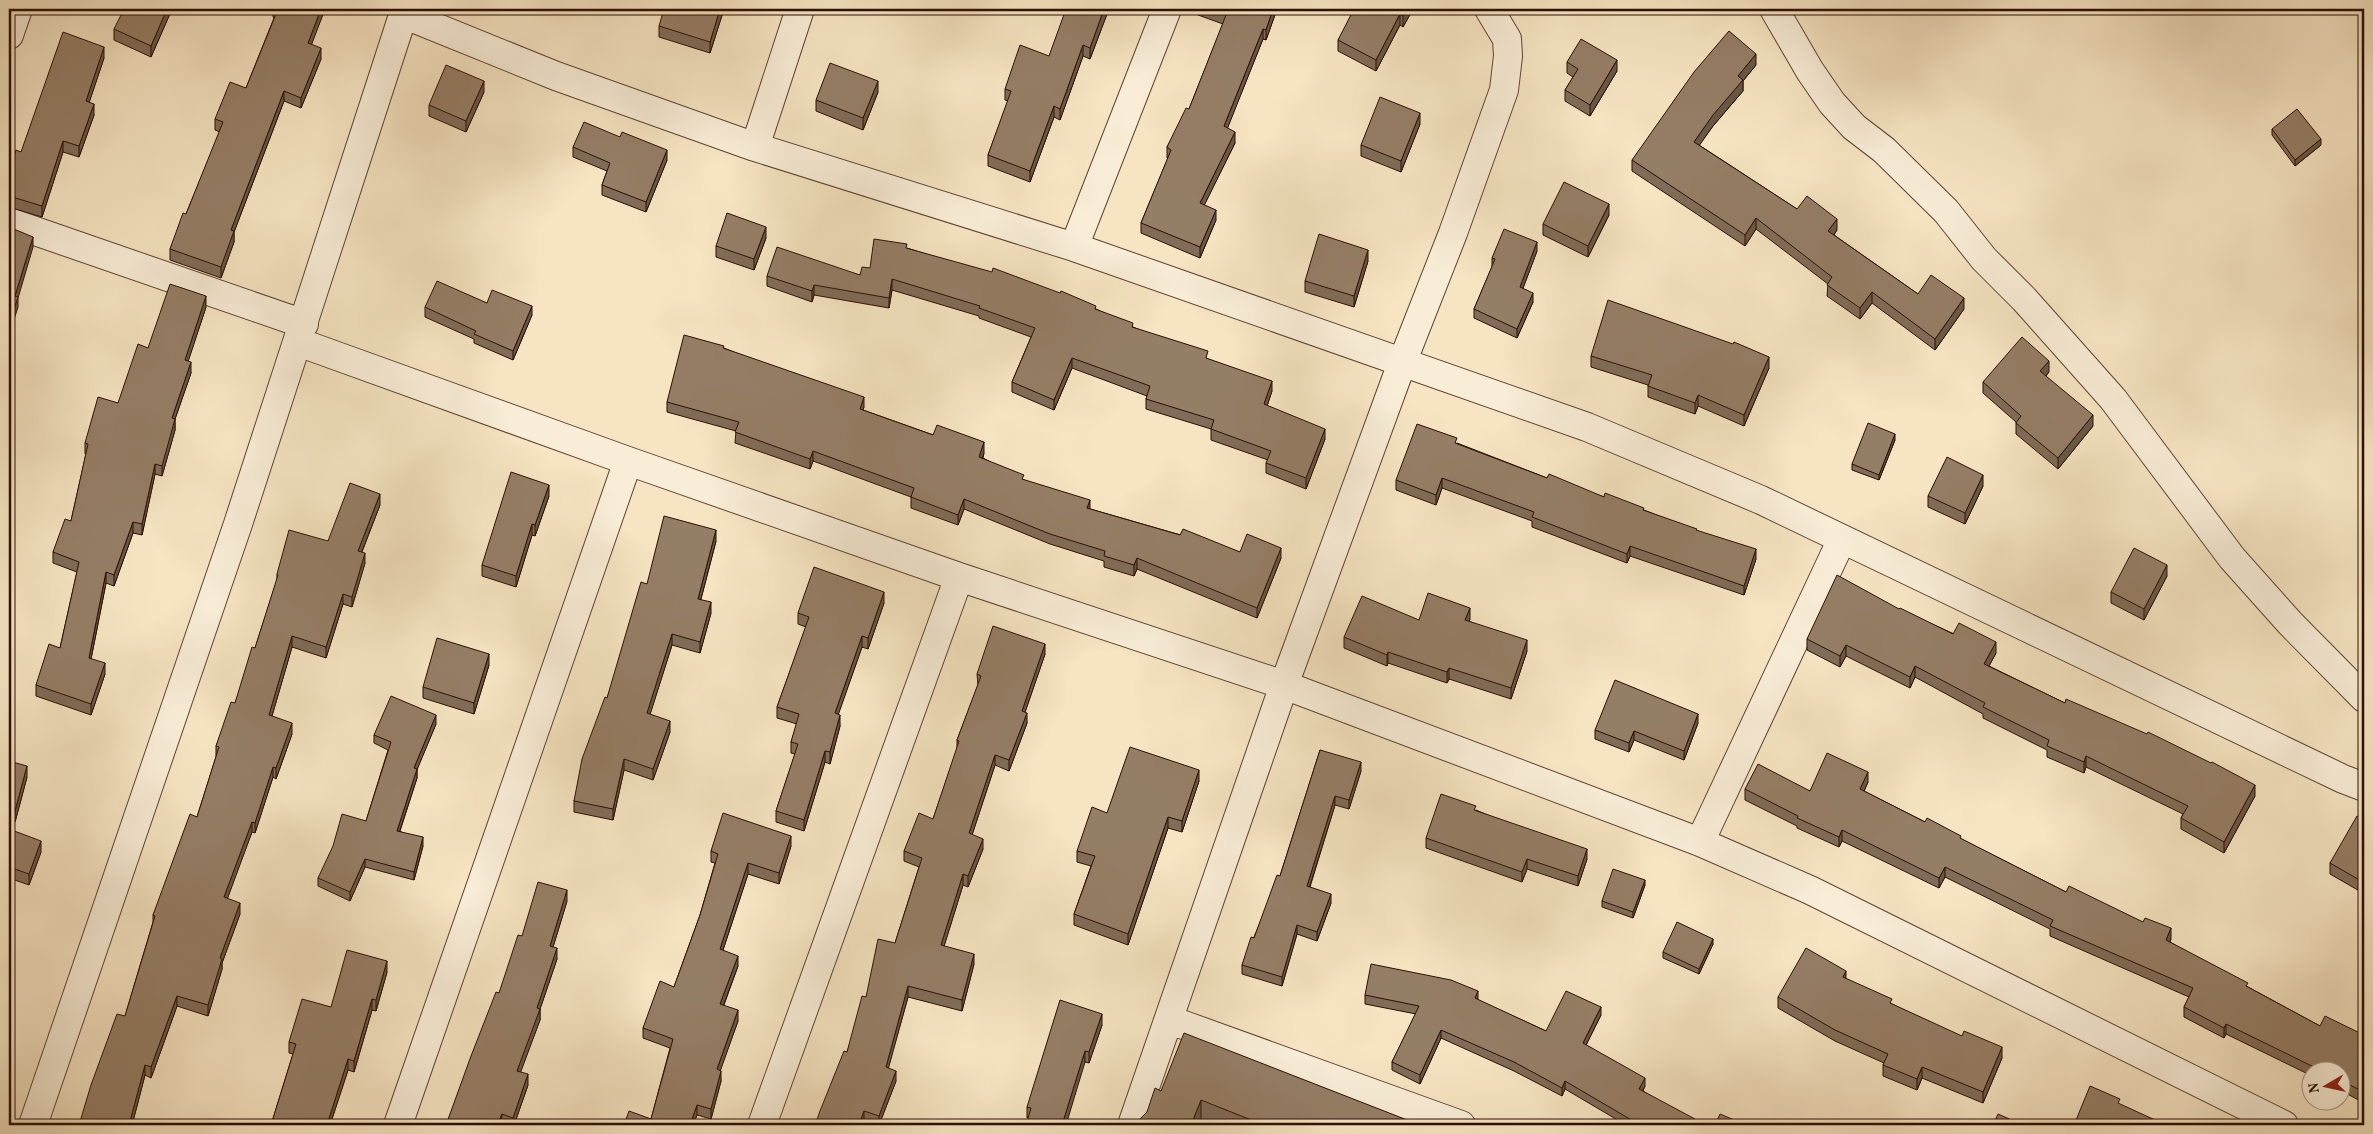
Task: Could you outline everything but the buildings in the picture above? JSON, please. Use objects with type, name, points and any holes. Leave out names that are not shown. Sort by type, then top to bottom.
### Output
[{"type":"street","points":[[9,35],[18,9]]},
{"type":"street","points":[[755,147],[800,9]]},
{"type":"street","points":[[1074,247],[1167,9]]},
{"type":"street","points":[[1132,1125],[1170,1020],[1284,685],[1402,363],[1453,234],[1504,90],[1508,56],[1506,39],[1489,9]]},
{"type":"street","points":[[1774,9],[1810,71],[1832,103],[1854,127],[1884,150],[1946,211],[1984,259],[2024,299],[2113,399],[2232,558],[2290,623],[2364,698]]},
{"type":"street","points":[[33,1125],[301,333],[404,12],[556,76],[755,147],[1074,247],[1587,427],[1761,500],[2342,779],[2364,787]]},
{"type":"street","points":[[9,222],[301,333],[628,461],[959,577],[1284,685],[1700,842],[1810,890],[2284,1125]]},
{"type":"street","points":[[398,1125],[628,461]]},
{"type":"street","points":[[1700,842],[1842,539]]},
{"type":"street","points":[[762,1125],[959,577]]},
{"type":"street","points":[[1170,1020],[1461,1125]]}]
